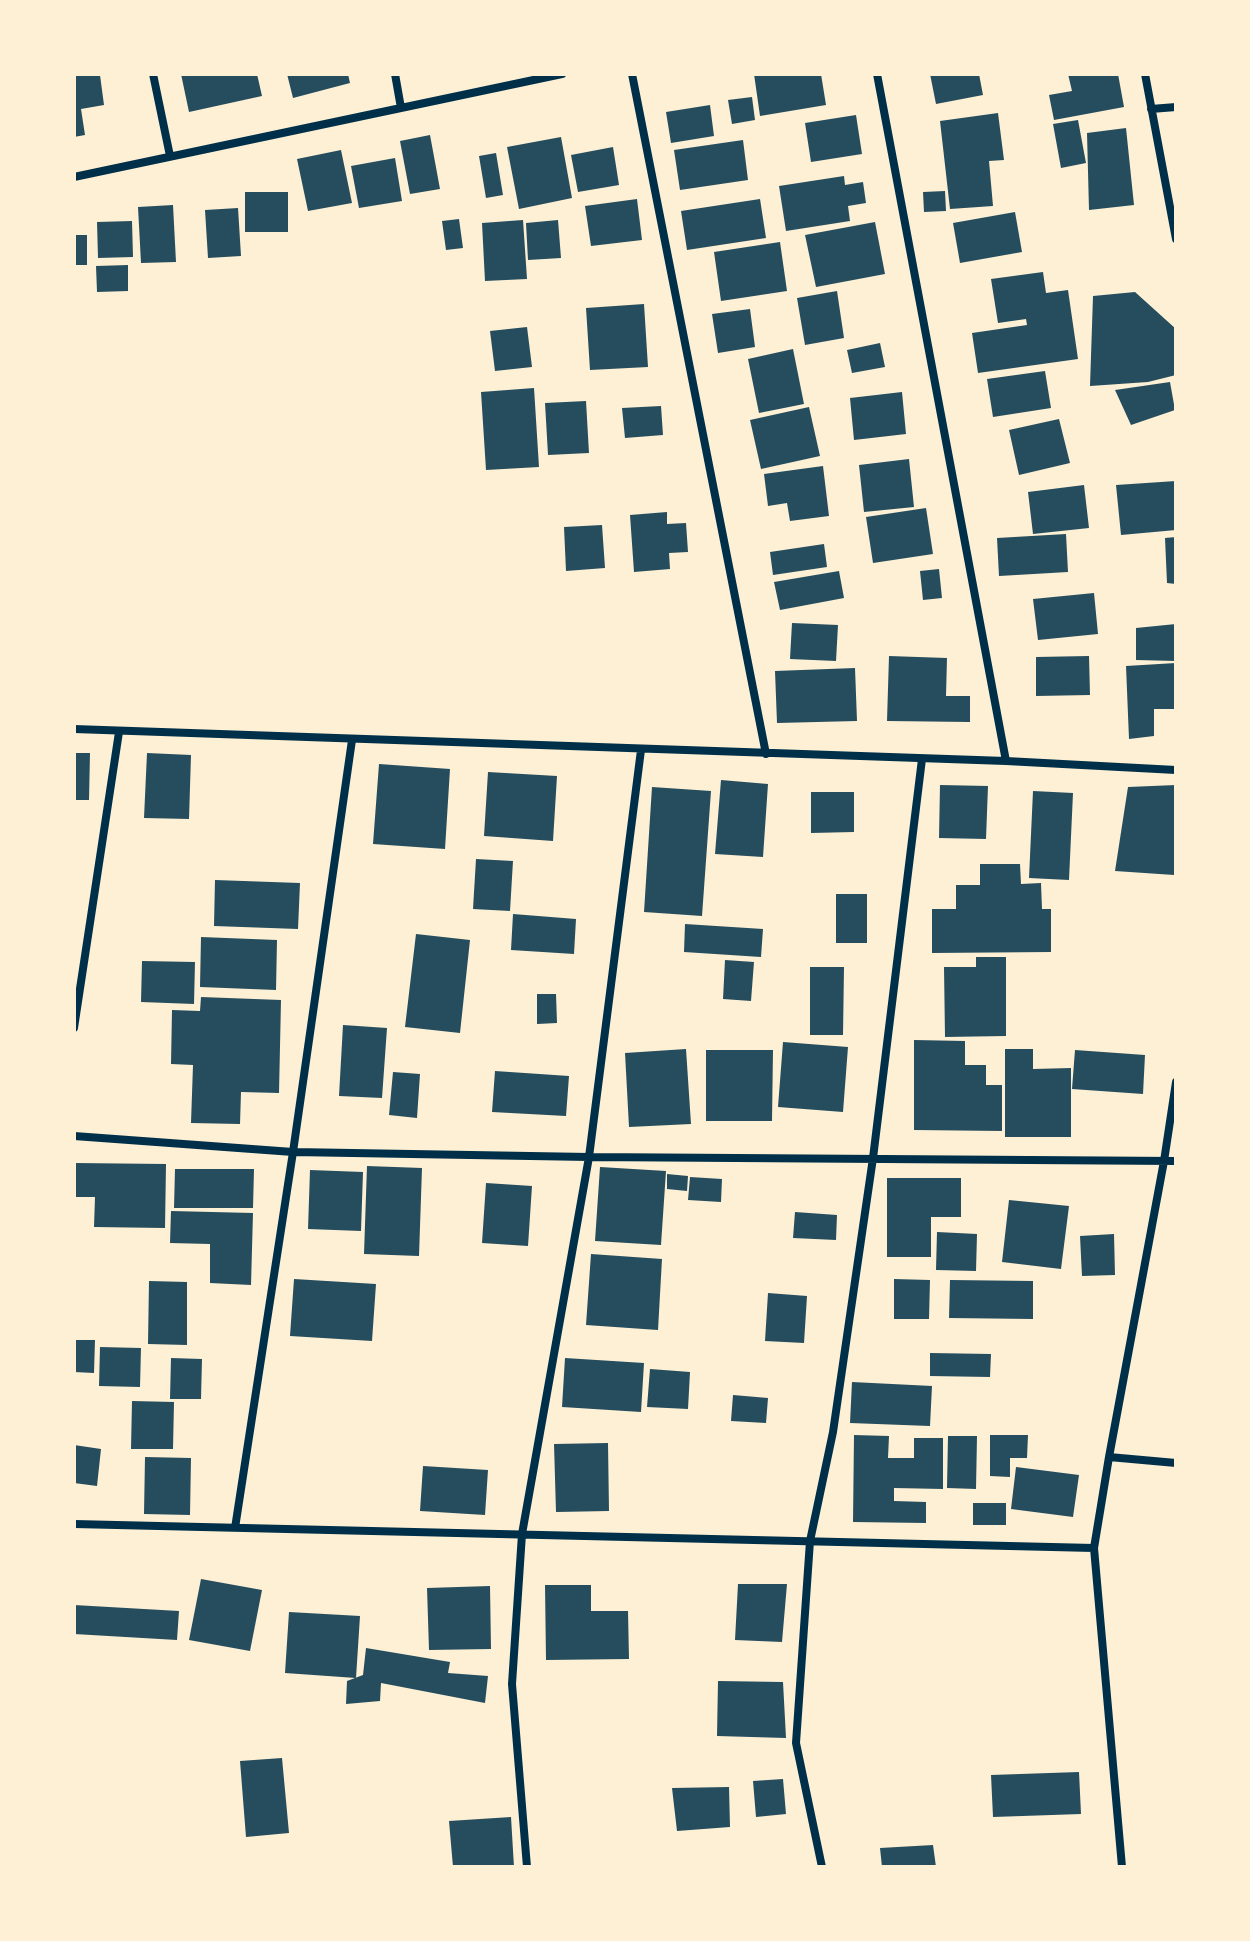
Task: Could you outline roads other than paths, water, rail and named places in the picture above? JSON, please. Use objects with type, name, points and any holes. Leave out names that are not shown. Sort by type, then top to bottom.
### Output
[{"type":"street","points":[[153,74],[170,156]]},
{"type":"street","points":[[395,74],[401,108]]},
{"type":"street","points":[[74,177],[562,74]]},
{"type":"street","points":[[632,74],[766,754]]},
{"type":"street","points":[[877,74],[1006,761]]},
{"type":"street","points":[[1145,74],[1176,239]]},
{"type":"street","points":[[1151,109],[1176,107]]},
{"type":"street","points":[[74,729],[1006,761],[1176,770]]},
{"type":"street","points":[[74,1028],[119,732]]},
{"type":"street","points":[[235,1528],[352,740]]},
{"type":"street","points":[[527,1867],[512,1684],[522,1534],[589,1157],[641,750]]},
{"type":"street","points":[[822,1867],[796,1743],[810,1541],[833,1432],[873,1158],[922,759]]},
{"type":"street","points":[[1122,1867],[1094,1548],[1176,1082]]},
{"type":"street","points":[[74,1136],[293,1152],[1176,1161]]},
{"type":"street","points":[[1109,1457],[1176,1463]]},
{"type":"street","points":[[74,1524],[1094,1548]]}]
